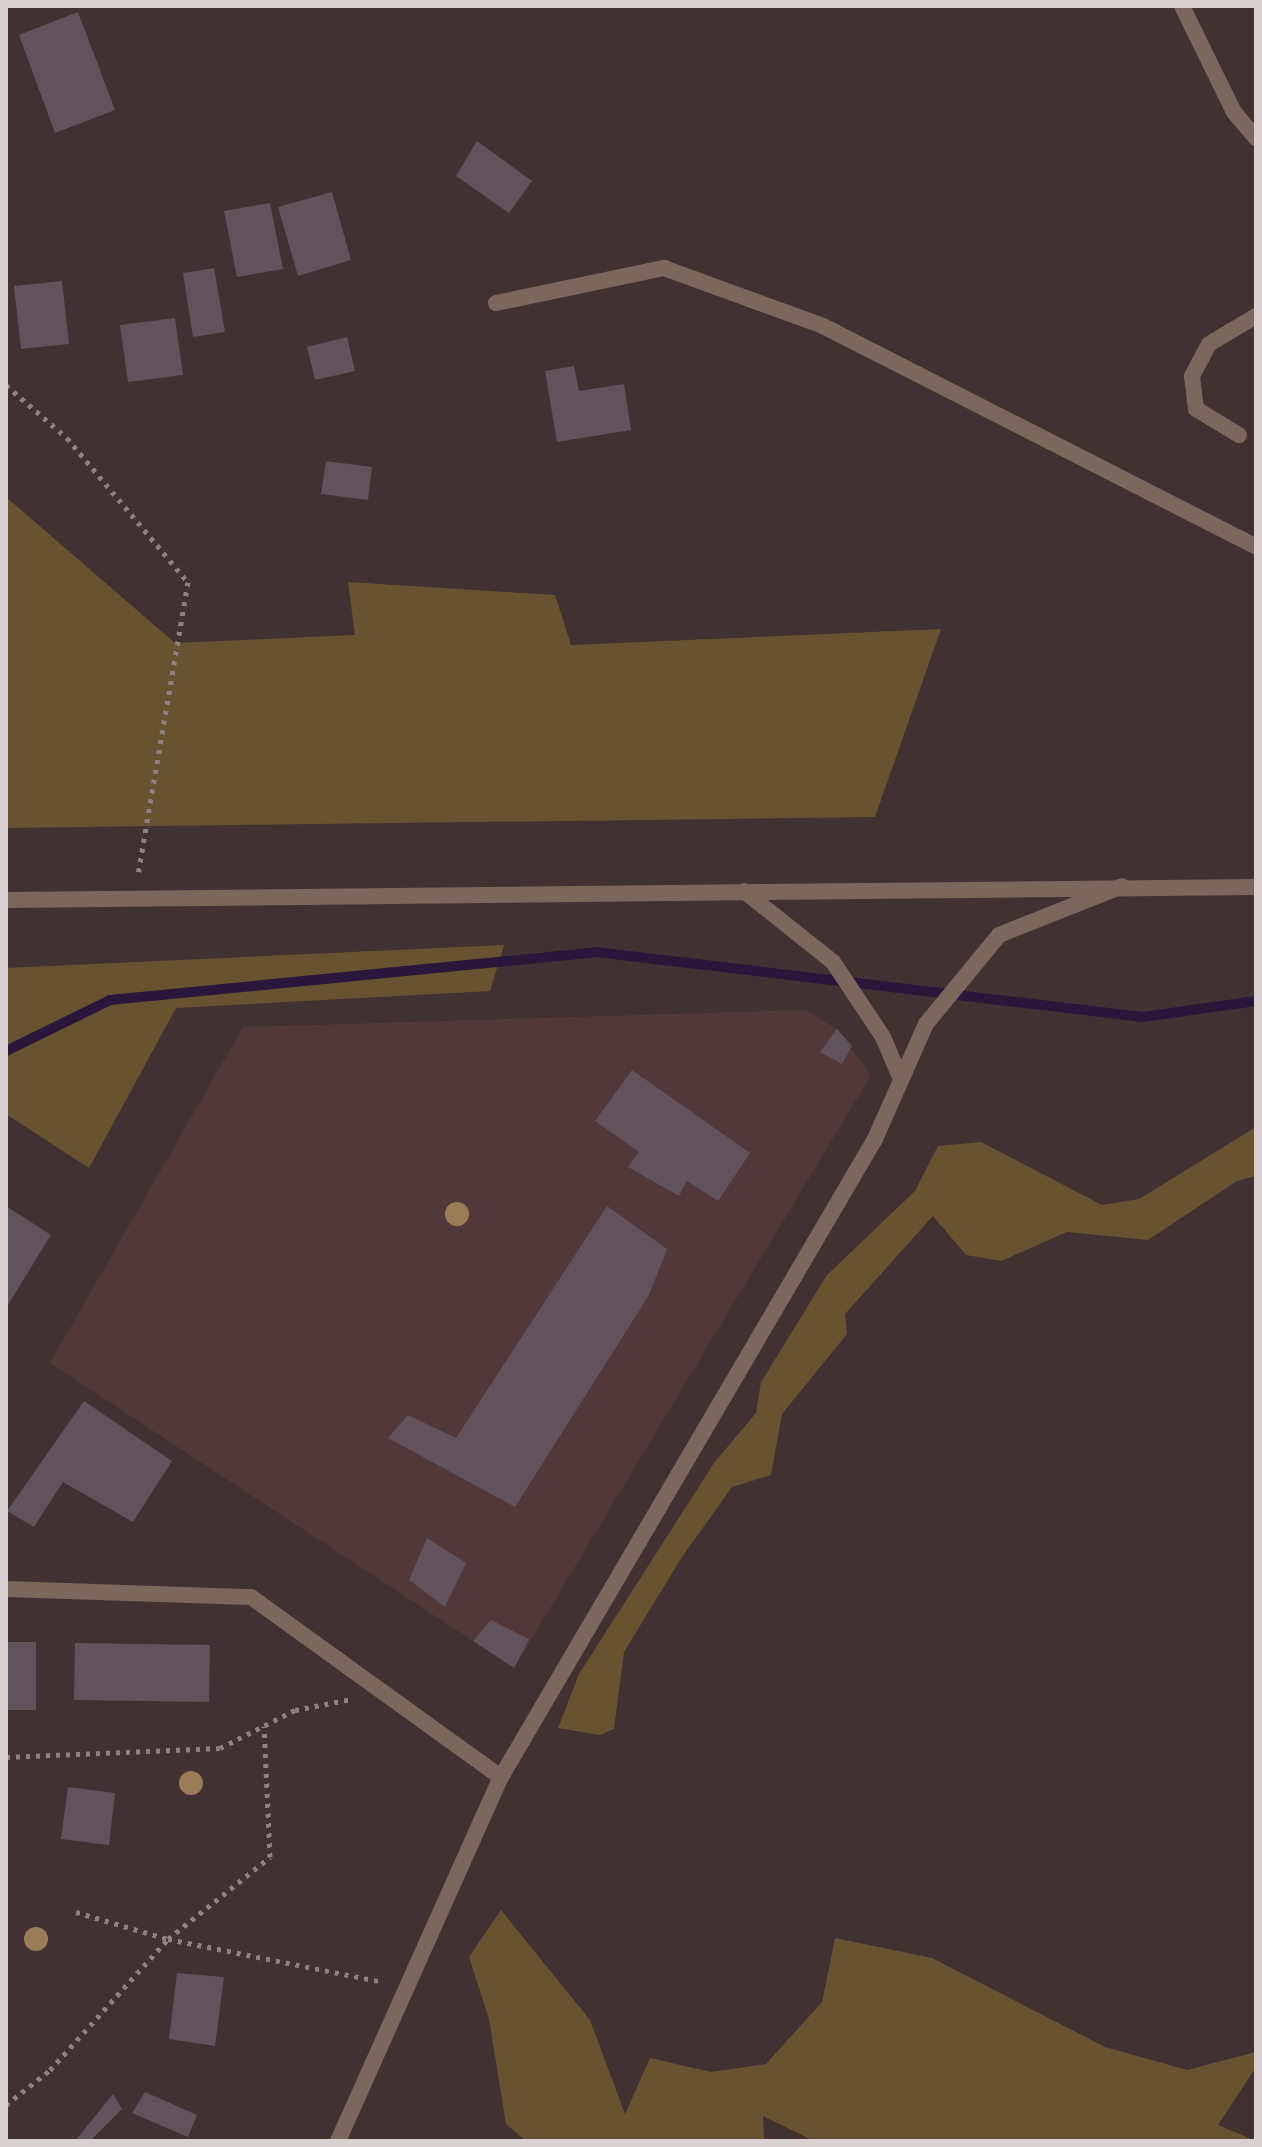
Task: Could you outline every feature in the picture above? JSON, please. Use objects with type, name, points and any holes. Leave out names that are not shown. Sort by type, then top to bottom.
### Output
[{"type":"street","points":[[1182,6],[1234,112],[1256,138]]},
{"type":"street","points":[[496,303],[664,268],[823,326],[1256,547]]},
{"type":"street","points":[[1239,435],[1196,409],[1192,376],[1209,344],[1256,316]]},
{"type":"street","points":[[338,2141],[501,1777],[875,1139],[926,1024],[999,935],[1122,886]]},
{"type":"street","points":[[6,900],[1256,887]]},
{"type":"street","points":[[744,891],[833,962],[883,1037],[900,1077]]},
{"type":"street","points":[[6,1589],[251,1597],[501,1777]]},
{"type":"path","points":[[6,385],[67,438],[188,582],[134,898]]},
{"type":"path","points":[[6,1757],[220,1748],[295,1710],[384,1693]]},
{"type":"path","points":[[6,2105],[50,2070],[168,1939],[270,1857],[264,1726]]},
{"type":"path","points":[[76,1912],[168,1939],[407,1987]]},
{"type":"shaded area","points":[[6,497],[175,643],[355,635],[348,582],[555,595],[571,645],[941,629],[875,817],[6,828]]},
{"type":"shaded area","points":[[504,945],[490,991],[176,1008],[89,1168],[6,1114],[6,968]]},
{"type":"shaded area","points":[[805,1010],[837,1029],[871,1075],[514,1668],[50,1363],[243,1027]]},
{"type":"shaded area","points":[[1256,1127],[1256,1176],[1237,1181],[1148,1240],[1067,1232],[1001,1261],[966,1255],[933,1216],[845,1314],[847,1334],[782,1414],[771,1475],[732,1487],[682,1557],[624,1652],[614,1729],[600,1735],[558,1728],[579,1674],[714,1463],[756,1413],[761,1382],[827,1275],[915,1191],[938,1146],[981,1142],[1102,1205],[1139,1199]]},
{"type":"shaded area","points":[[501,1910],[590,2020],[625,2114],[650,2058],[711,2072],[766,2064],[822,2002],[835,1938],[932,1958],[1105,2047],[1187,2070],[1256,2052],[1256,2067],[1218,2125],[1256,2141],[814,2141],[763,2116],[764,2141],[526,2141],[506,2124],[489,2019],[469,1957]]},
{"type":"building","points":[[78,12],[115,110],[55,133],[19,35]]},
{"type":"building","points":[[477,141],[532,181],[509,213],[456,176]]},
{"type":"building","points":[[332,192],[351,260],[298,276],[278,207]]},
{"type":"building","points":[[270,203],[283,269],[237,277],[224,211]]},
{"type":"building","points":[[214,268],[225,332],[193,337],[183,273]]},
{"type":"building","points":[[62,281],[69,344],[21,349],[14,286]]},
{"type":"building","points":[[175,318],[183,375],[128,382],[120,325]]},
{"type":"building","points":[[347,337],[355,371],[315,380],[307,347]]},
{"type":"building","points":[[574,366],[579,391],[624,384],[631,430],[557,442],[545,371]]},
{"type":"building","points":[[326,461],[372,467],[368,500],[321,494]]},
{"type":"building","points":[[837,1029],[852,1046],[842,1064],[820,1052]]},
{"type":"building","points":[[632,1070],[750,1153],[718,1201],[687,1181],[679,1196],[628,1167],[639,1152],[595,1121]]},
{"type":"building","points":[[6,1206],[51,1235],[6,1308]]},
{"type":"building","points":[[607,1206],[667,1249],[649,1295],[515,1507],[388,1438],[408,1415],[456,1438]]},
{"type":"building","points":[[84,1401],[172,1461],[133,1522],[63,1482],[34,1527],[7,1511]]},
{"type":"building","points":[[427,1538],[466,1563],[445,1607],[409,1580]]},
{"type":"building","points":[[491,1620],[529,1639],[514,1668],[473,1641]]},
{"type":"building","points":[[6,1642],[36,1642],[36,1710],[6,1710]]},
{"type":"building","points":[[75,1643],[210,1645],[209,1702],[74,1700]]},
{"type":"building","points":[[68,1787],[115,1793],[109,1845],[61,1839]]},
{"type":"building","points":[[177,1973],[224,1977],[215,2046],[169,2039]]},
{"type":"building","points":[[145,2092],[197,2115],[188,2137],[132,2113]]},
{"type":"building","points":[[113,2094],[122,2109],[90,2141],[75,2141]]},
{"type":"waterway","points":[[6,1051],[110,1000],[596,952],[1143,1017],[1256,1001]]}]
